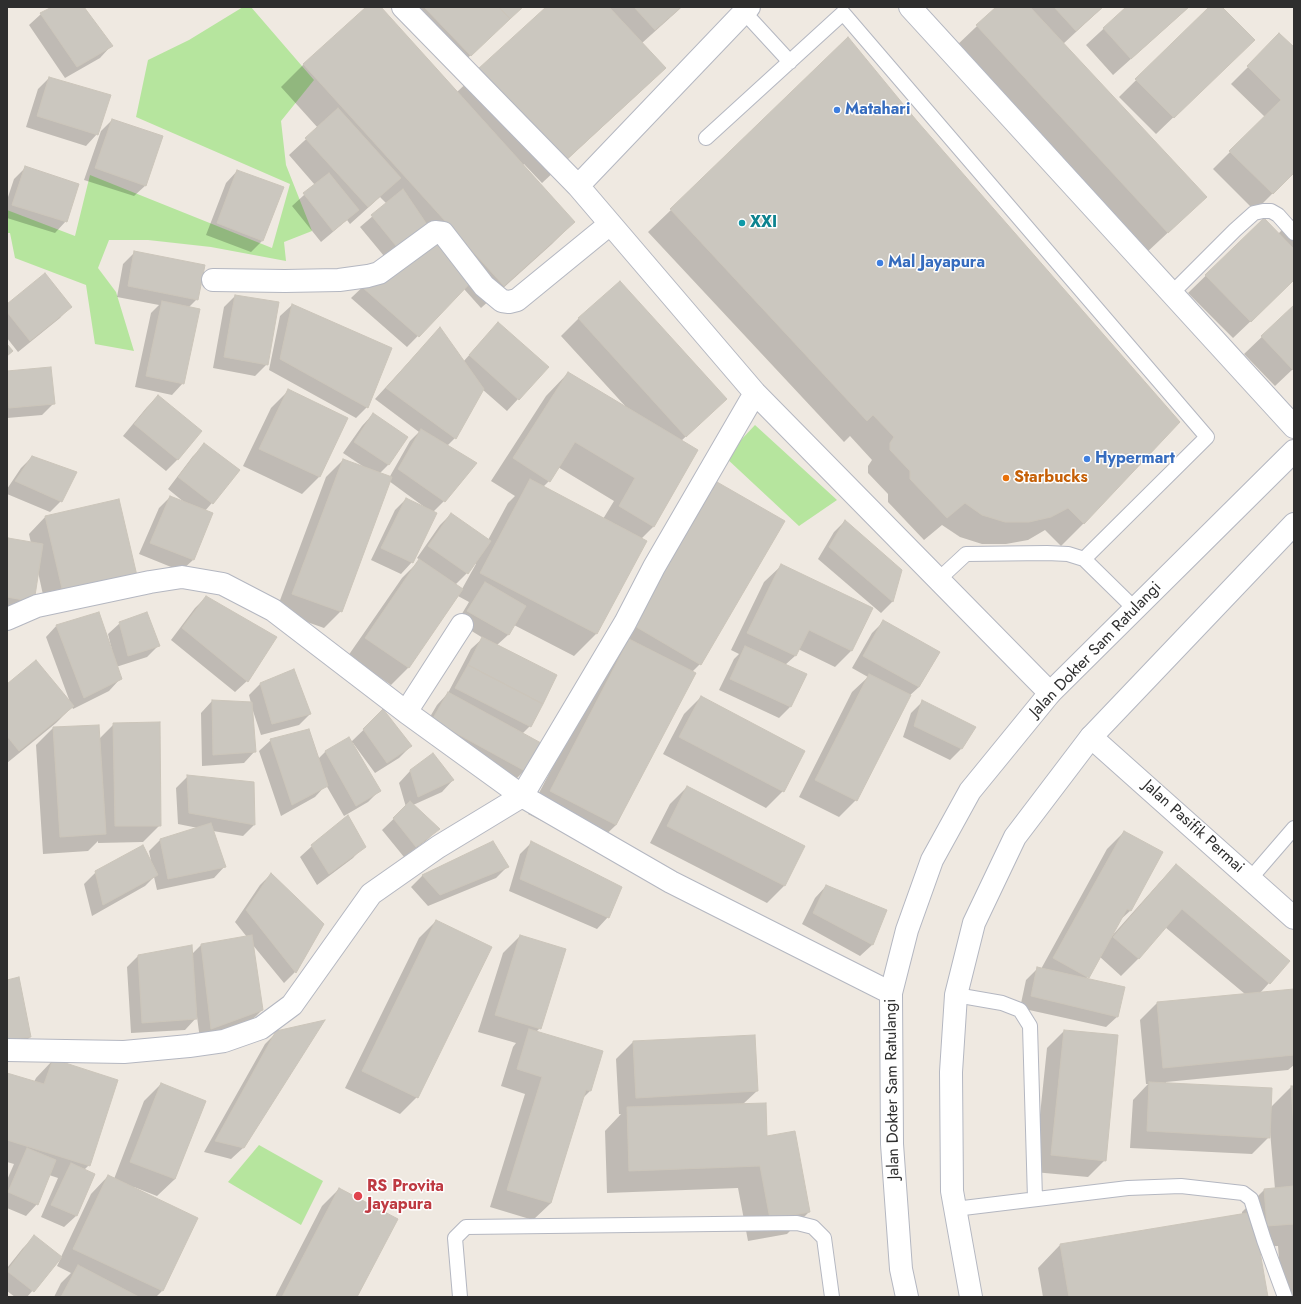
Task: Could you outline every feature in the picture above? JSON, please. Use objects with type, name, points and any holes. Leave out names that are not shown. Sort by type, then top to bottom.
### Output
[{"type":"street","points":[[403,7],[578,186],[755,393],[1050,693]]},
{"type":"street","points":[[910,7],[1294,427]]},
{"type":"street","points":[[578,186],[747,9]]},
{"type":"street","points":[[213,280],[339,280],[368,276],[379,273],[435,232],[443,233],[484,286],[502,301],[509,302],[517,300],[610,224]]},
{"type":"street","points":[[7,1050],[124,1052],[224,1041],[261,1028],[292,1005],[371,894],[438,847],[522,796],[625,623],[654,567],[755,393]]},
{"type":"street","name":"Jalan Dokter Sam Ratulangi","points":[[907,1297],[901,1269],[892,1144],[891,993],[907,930],[932,860],[970,791],[1050,693],[1294,451]]},
{"type":"street","points":[[971,1297],[952,1191],[951,1072],[956,995],[974,923],[1015,837],[1091,737],[1294,524]]},
{"type":"street","points":[[7,619],[37,606],[150,582],[182,578],[223,584],[273,610],[406,712],[522,796],[671,882],[891,993]]},
{"type":"street","points":[[406,712],[462,624]]},
{"type":"street","name":"Jalan Pasifik Permai","points":[[1091,737],[1294,918]]},
{"type":"lane","points":[[747,9],[790,62]]},
{"type":"lane","points":[[706,138],[843,13],[1207,437],[1084,559]]},
{"type":"lane","points":[[1172,293],[1234,230],[1254,213],[1271,211],[1278,215],[1294,233]]},
{"type":"lane","points":[[938,580],[966,554],[1068,554],[1084,559],[1135,609]]},
{"type":"lane","points":[[1250,879],[1294,828]]},
{"type":"lane","points":[[956,995],[1002,1004],[1020,1010],[1030,1026],[1035,1200]]},
{"type":"lane","points":[[956,1209],[1128,1188],[1181,1186],[1243,1193],[1251,1199],[1285,1297]]},
{"type":"lane","points":[[460,1297],[455,1238],[466,1227],[797,1223],[813,1227],[824,1238],[832,1297]]},
{"type":"green space","points":[[243,7],[251,7],[314,80],[281,121],[286,165],[312,231],[284,242],[286,261],[211,247],[148,240],[109,240],[98,268],[116,292],[134,351],[95,344],[86,285],[15,258],[10,233],[7,233],[7,210],[75,236],[90,175],[272,248],[290,184],[136,117],[148,60],[189,40]]},
{"type":"green space","points":[[755,425],[837,500],[799,526],[725,457]]},
{"type":"green space","points":[[259,1145],[323,1181],[301,1225],[228,1182]]},
{"type":"building","points":[[52,7],[84,7],[113,46],[77,67],[40,13]]},
{"type":"building","points":[[366,7],[381,7],[575,222],[504,286],[303,64]]},
{"type":"building","points":[[424,7],[499,7],[510,19],[471,56]]},
{"type":"building","points":[[499,7],[523,7],[510,19]]},
{"type":"building","points":[[546,7],[609,7],[666,68],[565,161],[478,69]]},
{"type":"building","points":[[634,7],[681,7],[655,30]]},
{"type":"building","points":[[996,7],[1030,7],[1207,197],[1168,233],[976,25]]},
{"type":"building","points":[[1054,7],[1103,7],[1076,31]]},
{"type":"building","points":[[1126,7],[1189,7],[1131,59],[1103,28]]},
{"type":"building","points":[[1209,7],[1222,7],[1255,40],[1174,118],[1135,79]]},
{"type":"building","points":[[1279,33],[1294,47],[1294,173],[1273,194],[1229,151],[1281,100],[1247,66]]},
{"type":"building","name":"Mal Jayapura","points":[[848,37],[917,121],[1180,422],[1084,524],[1068,508],[1051,517],[1029,522],[1005,522],[982,515],[965,503],[947,518],[910,479],[910,471],[890,450],[890,443],[894,437],[873,415],[867,421],[670,209]]},
{"type":"building","points":[[49,77],[111,95],[98,135],[37,116]]},
{"type":"building","points":[[338,108],[401,178],[368,207],[305,138]]},
{"type":"building","points":[[112,119],[163,136],[146,186],[95,168]]},
{"type":"building","points":[[25,166],[79,184],[67,222],[12,205]]},
{"type":"building","points":[[237,170],[284,187],[263,241],[217,223]]},
{"type":"building","points":[[329,173],[359,210],[333,231],[303,193]]},
{"type":"building","points":[[403,189],[428,226],[401,252],[371,215]]},
{"type":"building","points":[[1264,218],[1294,249],[1294,280],[1251,322],[1205,275]]},
{"type":"building","points":[[435,235],[476,277],[419,337],[362,287]]},
{"type":"building","points":[[134,251],[205,265],[198,300],[128,286]]},
{"type":"building","points":[[45,273],[72,307],[30,341],[7,312],[7,304]]},
{"type":"building","points":[[620,281],[727,399],[686,437],[578,318]]},
{"type":"building","points":[[235,295],[279,302],[268,365],[224,357]]},
{"type":"building","points":[[162,301],[200,309],[184,384],[146,376]]},
{"type":"building","points":[[292,304],[392,348],[368,408],[280,359]]},
{"type":"building","points":[[1294,305],[1294,369],[1293,370],[1261,336]]},
{"type":"building","points":[[498,322],[549,367],[519,400],[469,355]]},
{"type":"building","points":[[440,327],[484,389],[456,439],[386,388]]},
{"type":"building","points":[[7,344],[13,351],[7,356]]},
{"type":"building","points":[[51,367],[55,404],[9,408],[7,371]]},
{"type":"building","points":[[568,372],[698,450],[654,527],[619,506],[635,478],[575,442],[550,482],[513,458]]},
{"type":"building","points":[[288,389],[348,418],[320,477],[259,449]]},
{"type":"building","points":[[158,395],[202,431],[178,460],[134,424]]},
{"type":"building","points":[[373,413],[408,437],[389,465],[354,442]]},
{"type":"building","points":[[421,429],[477,463],[445,502],[398,469]]},
{"type":"building","points":[[204,443],[240,470],[213,504],[178,477]]},
{"type":"building","points":[[32,456],[77,472],[62,502],[15,481]]},
{"type":"building","points":[[343,459],[392,477],[342,612],[292,594]]},
{"type":"building","points":[[530,479],[647,541],[597,634],[480,573]]},
{"type":"building","points":[[717,482],[785,521],[701,665],[633,625]]},
{"type":"building","points":[[170,496],[213,513],[194,560],[150,543]]},
{"type":"building","points":[[406,498],[437,513],[413,563],[381,548]]},
{"type":"building","points":[[119,499],[138,580],[64,597],[45,516]]},
{"type":"building","points":[[451,513],[491,541],[468,574],[428,546]]},
{"type":"building","points":[[845,520],[902,570],[893,602],[829,547]]},
{"type":"building","points":[[8,538],[43,544],[34,602],[7,597]]},
{"type":"building","points":[[419,559],[463,589],[409,668],[365,638]]},
{"type":"building","points":[[781,564],[873,608],[852,651],[809,630],[796,656],[747,633]]},
{"type":"building","points":[[485,582],[526,606],[509,635],[467,611]]},
{"type":"building","points":[[206,596],[277,637],[248,682],[182,628]]},
{"type":"building","points":[[99,612],[122,679],[84,698],[56,625]]},
{"type":"building","points":[[147,612],[160,646],[128,656],[119,622]]},
{"type":"building","points":[[883,620],[940,652],[919,687],[863,656]]},
{"type":"building","points":[[482,637],[557,675],[543,704],[468,665]]},
{"type":"building","points":[[629,639],[696,673],[616,825],[550,791]]},
{"type":"building","points":[[745,646],[807,674],[791,707],[730,679]]},
{"type":"building","points":[[36,660],[74,706],[19,751],[7,736],[7,684]]},
{"type":"building","points":[[468,665],[543,704],[531,727],[455,688]]},
{"type":"building","points":[[294,669],[311,714],[272,724],[260,683]]},
{"type":"building","points":[[869,674],[911,695],[857,801],[815,780]]},
{"type":"building","points":[[448,692],[541,743],[525,771],[432,720]]},
{"type":"building","points":[[701,696],[805,751],[784,792],[679,737]]},
{"type":"building","points":[[212,700],[252,702],[256,752],[213,755]]},
{"type":"building","points":[[922,700],[976,727],[962,749],[914,726]]},
{"type":"building","points":[[383,709],[412,746],[387,763],[363,729]]},
{"type":"building","points":[[160,722],[161,826],[115,826],[113,723]]},
{"type":"building","points":[[99,725],[106,834],[60,837],[53,727]]},
{"type":"building","points":[[309,729],[328,786],[292,805],[270,739]]},
{"type":"building","points":[[349,737],[381,791],[356,806],[325,751]]},
{"type":"building","points":[[433,753],[454,780],[418,797],[410,770]]},
{"type":"building","points":[[187,775],[254,782],[255,825],[189,813]]},
{"type":"building","points":[[687,786],[805,846],[785,886],[667,826]]},
{"type":"building","points":[[410,801],[440,829],[416,847],[393,818]]},
{"type":"building","points":[[348,815],[366,847],[329,874],[311,845]]},
{"type":"building","points":[[211,823],[226,867],[168,879],[160,839]]},
{"type":"building","points":[[1124,831],[1163,852],[1131,911],[1127,909],[1089,978],[1053,958]]},
{"type":"building","points":[[493,841],[509,867],[440,895],[422,875]]},
{"type":"building","points":[[531,841],[622,887],[609,918],[520,879]]},
{"type":"building","points":[[143,845],[158,875],[103,905],[95,871]]},
{"type":"building","points":[[1176,864],[1290,961],[1270,984],[1182,909],[1139,959],[1113,937]]},
{"type":"building","points":[[271,873],[324,924],[296,973],[246,910]]},
{"type":"building","points":[[826,885],[887,910],[873,945],[813,913]]},
{"type":"building","points":[[436,920],[492,947],[418,1098],[362,1071]]},
{"type":"building","points":[[252,935],[263,1010],[211,1029],[201,944]]},
{"type":"building","points":[[520,935],[566,949],[541,1029],[495,1015]]},
{"type":"building","points":[[192,945],[197,1019],[142,1023],[138,955]]},
{"type":"building","points":[[1037,967],[1125,987],[1118,1017],[1031,996]]},
{"type":"building","points":[[19,977],[31,1037],[7,1040],[7,980]]},
{"type":"building","points":[[1294,989],[1294,1055],[1163,1068],[1157,1002]]},
{"type":"building","points":[[325,1020],[244,1148],[215,1141],[276,1031]]},
{"type":"building","points":[[529,1029],[603,1051],[591,1091],[586,1090],[551,1203],[507,1190],[542,1077],[517,1069]]},
{"type":"building","points":[[1064,1030],[1118,1035],[1106,1161],[1051,1155]]},
{"type":"building","points":[[755,1035],[758,1091],[636,1098],[633,1041]]},
{"type":"building","points":[[53,1059],[118,1080],[90,1166],[7,1140],[7,1073],[44,1084]]},
{"type":"building","points":[[1149,1082],[1272,1088],[1270,1138],[1147,1131]]},
{"type":"building","points":[[161,1083],[206,1101],[175,1179],[130,1162]]},
{"type":"building","points":[[1291,1086],[1294,1086],[1294,1130]]},
{"type":"building","points":[[766,1103],[767,1136],[795,1131],[810,1212],[770,1219],[760,1166],[629,1171],[627,1107]]},
{"type":"building","points":[[27,1148],[56,1160],[38,1205],[8,1192]]},
{"type":"building","points":[[71,1163],[95,1174],[77,1216],[51,1205]]},
{"type":"building","points":[[108,1175],[198,1218],[163,1291],[73,1249]]},
{"type":"building","points":[[1294,1186],[1294,1224],[1267,1226],[1264,1189]]},
{"type":"building","points":[[339,1188],[398,1219],[357,1297],[282,1297]]},
{"type":"building","points":[[1253,1212],[1268,1297],[1069,1297],[1060,1244]]},
{"type":"building","points":[[34,1235],[62,1257],[34,1292],[7,1271]]},
{"type":"building","points":[[78,1265],[139,1297],[61,1297]]},
{"type":"place","name":"Matahari","points":[[837,110]]},
{"type":"place","name":"XXI","points":[[742,223]]},
{"type":"place","name":"Mal Jayapura","points":[[880,263]]},
{"type":"place","name":"Hypermart","points":[[1087,459]]},
{"type":"place","name":"Starbucks","points":[[1006,478]]},
{"type":"place","name":"RS Provita Jayapura","points":[[358,1196]]}]
